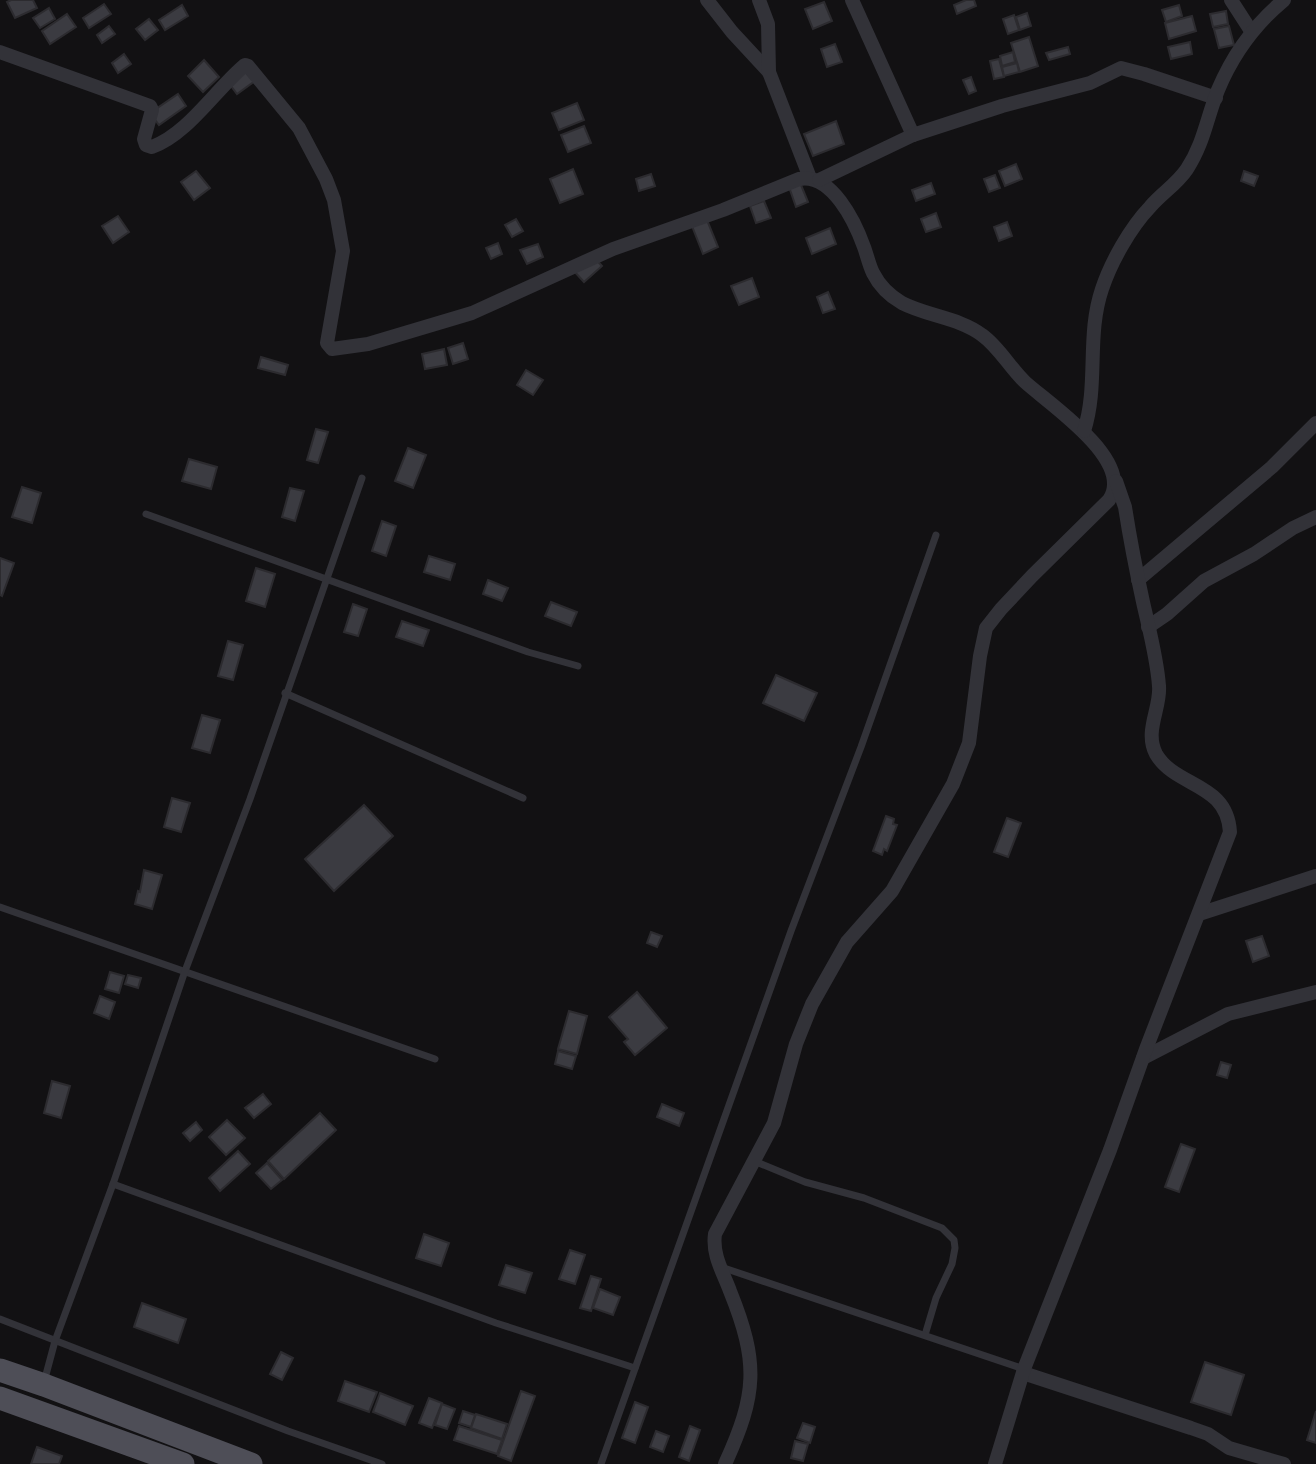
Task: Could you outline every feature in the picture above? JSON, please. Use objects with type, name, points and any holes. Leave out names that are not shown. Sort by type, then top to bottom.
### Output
[{"type":"main road","points":[[0,1370],[251,1464]]},
{"type":"main road","points":[[0,1398],[183,1464]]},
{"type":"street","points":[[707,0],[769,72],[814,179],[842,205],[854,223],[873,274],[892,296],[904,304],[981,333],[1024,381],[1084,431],[1112,470],[1125,507],[1159,688],[1152,736],[1156,754],[1167,765],[1209,792],[1223,806],[1229,819],[1230,832],[1023,1371],[995,1464]]},
{"type":"street","points":[[759,0],[768,24],[769,72]]},
{"type":"street","points":[[852,0],[913,135]]},
{"type":"street","points":[[1231,0],[1251,31]]},
{"type":"street","points":[[1084,431],[1093,395],[1094,318],[1110,270],[1142,216],[1172,188],[1198,152],[1219,89],[1251,31],[1284,0]]},
{"type":"street","points":[[0,52],[150,106],[152,110],[144,139],[146,145],[152,147],[197,114],[235,73],[245,65],[248,66],[299,128],[327,179],[334,200],[343,251],[328,333],[327,343],[332,349],[379,341],[472,313],[614,249],[799,179],[814,179],[913,135],[1002,106],[1090,83],[1121,68],[1216,98]]},
{"type":"street","points":[[1138,580],[1272,467],[1316,423]]},
{"type":"street","points":[[725,1464],[750,1399],[751,1369],[746,1334],[715,1254],[715,1234],[774,1123],[796,1044],[812,1004],[847,942],[892,891],[953,784],[968,743],[986,628],[1024,584],[1109,500],[1114,491],[1112,470]]},
{"type":"street","points":[[1148,626],[1167,614],[1204,581],[1316,517]]},
{"type":"street","points":[[1199,914],[1316,876]]},
{"type":"street","points":[[1143,1059],[1228,1014],[1316,992]]},
{"type":"street","points":[[1023,1371],[1208,1434],[1229,1448],[1284,1464]]},
{"type":"lane","points":[[44,1385],[55,1340],[113,1184],[185,971],[250,799],[362,478]]},
{"type":"lane","points":[[146,514],[528,652],[578,666]]},
{"type":"lane","points":[[601,1464],[936,535]]},
{"type":"lane","points":[[285,693],[523,798]]},
{"type":"lane","points":[[0,907],[435,1059]]},
{"type":"lane","points":[[754,1161],[805,1182],[864,1199],[942,1228],[948,1233],[956,1248],[925,1335]]},
{"type":"lane","points":[[113,1184],[496,1323],[635,1368]]},
{"type":"lane","points":[[720,1266],[1023,1371]]},
{"type":"lane","points":[[0,1319],[288,1431],[382,1464]]},
{"type":"building","points":[[33,0],[37,8],[15,18],[7,2]]},
{"type":"building","points":[[974,0],[976,6],[957,14],[954,5]]},
{"type":"building","points":[[824,2],[832,21],[813,29],[805,9]]},
{"type":"building","points":[[104,4],[111,14],[89,28],[83,18]]},
{"type":"building","points":[[182,5],[188,16],[165,30],[159,20]]},
{"type":"building","points":[[1179,5],[1182,16],[1166,22],[1162,10]]},
{"type":"building","points":[[49,8],[55,19],[40,28],[33,18]]},
{"type":"building","points":[[1226,11],[1228,24],[1213,27],[1210,14]]},
{"type":"building","points":[[1027,13],[1031,26],[1020,30],[1016,17]]},
{"type":"building","points":[[67,14],[76,27],[50,44],[42,31]]},
{"type":"building","points":[[1014,15],[1019,30],[1008,34],[1003,19]]},
{"type":"building","points":[[1192,16],[1196,31],[1169,39],[1165,23]]},
{"type":"building","points":[[149,19],[158,30],[145,40],[136,29]]},
{"type":"building","points":[[109,26],[115,34],[102,43],[97,35]]},
{"type":"building","points":[[1229,26],[1234,45],[1219,48],[1214,29]]},
{"type":"building","points":[[1029,37],[1038,66],[1020,72],[1011,43]]},
{"type":"building","points":[[1190,42],[1192,54],[1171,59],[1168,47]]},
{"type":"building","points":[[835,44],[842,62],[827,67],[821,49]]},
{"type":"building","points":[[1068,47],[1070,54],[1049,60],[1046,53]]},
{"type":"building","points":[[1013,52],[1015,62],[1002,66],[1000,56]]},
{"type":"building","points":[[124,54],[131,64],[118,73],[112,63]]},
{"type":"building","points":[[999,59],[1004,77],[994,79],[990,61]]},
{"type":"building","points":[[204,60],[219,77],[203,92],[188,76]]},
{"type":"building","points":[[247,61],[259,78],[237,94],[225,78]]},
{"type":"building","points":[[1017,63],[1019,72],[1004,76],[1002,67]]},
{"type":"building","points":[[971,77],[976,91],[969,94],[963,80]]},
{"type":"building","points":[[178,94],[186,106],[159,125],[150,113]]},
{"type":"building","points":[[577,103],[584,120],[559,130],[552,113]]},
{"type":"building","points":[[836,121],[844,144],[813,156],[804,134]]},
{"type":"building","points":[[584,126],[591,143],[568,152],[561,135]]},
{"type":"building","points":[[1016,164],[1022,179],[1005,186],[999,171]]},
{"type":"building","points":[[573,169],[583,194],[560,203],[550,179]]},
{"type":"building","points":[[196,171],[210,188],[194,200],[181,182]]},
{"type":"building","points":[[1244,171],[1258,176],[1254,186],[1241,181]]},
{"type":"building","points":[[651,174],[655,186],[639,191],[636,179]]},
{"type":"building","points":[[995,175],[1000,188],[989,192],[984,179]]},
{"type":"building","points":[[799,180],[808,202],[796,207],[788,184]]},
{"type":"building","points":[[931,183],[935,194],[916,201],[912,190]]},
{"type":"building","points":[[764,201],[771,218],[756,223],[750,206]]},
{"type":"building","points":[[936,213],[941,227],[926,232],[921,219]]},
{"type":"building","points":[[118,216],[129,232],[113,243],[102,226]]},
{"type":"building","points":[[516,219],[523,231],[512,237],[505,225]]},
{"type":"building","points":[[707,220],[718,247],[703,254],[692,226]]},
{"type":"building","points":[[1007,222],[1012,236],[999,241],[994,227]]},
{"type":"building","points":[[830,228],[836,244],[812,254],[806,238]]},
{"type":"building","points":[[498,243],[502,254],[491,259],[486,248]]},
{"type":"building","points":[[538,244],[543,257],[527,264],[520,250]]},
{"type":"building","points":[[591,254],[602,266],[584,282],[573,270]]},
{"type":"building","points":[[752,278],[759,297],[739,305],[731,286]]},
{"type":"building","points":[[828,292],[835,309],[823,313],[817,297]]},
{"type":"building","points":[[463,343],[468,359],[453,364],[448,348]]},
{"type":"building","points":[[444,349],[447,365],[425,369],[422,354]]},
{"type":"building","points":[[261,357],[288,365],[285,375],[258,368]]},
{"type":"building","points":[[526,370],[543,380],[533,395],[517,385]]},
{"type":"building","points":[[316,429],[328,432],[318,463],[307,460]]},
{"type":"building","points":[[408,448],[426,455],[413,488],[395,481]]},
{"type":"building","points":[[189,459],[217,467],[211,489],[182,481]]},
{"type":"building","points":[[22,487],[41,493],[32,523],[12,517]]},
{"type":"building","points":[[290,488],[304,491],[295,521],[282,517]]},
{"type":"building","points":[[382,521],[396,526],[386,556],[372,551]]},
{"type":"building","points":[[429,556],[455,564],[450,580],[424,572]]},
{"type":"building","points":[[0,558],[14,563],[2,596],[0,595]]},
{"type":"building","points":[[256,568],[275,574],[265,607],[246,601]]},
{"type":"building","points":[[488,580],[508,588],[502,601],[483,594]]},
{"type":"building","points":[[551,602],[577,612],[571,626],[545,616]]},
{"type":"building","points":[[353,604],[367,609],[358,636],[344,632]]},
{"type":"building","points":[[402,621],[429,630],[423,646],[396,637]]},
{"type":"building","points":[[228,641],[243,645],[233,680],[218,676]]},
{"type":"building","points":[[776,675],[817,693],[804,721],[763,703]]},
{"type":"building","points":[[202,715],[220,720],[210,753],[192,748]]},
{"type":"building","points":[[172,798],[190,803],[181,832],[164,827]]},
{"type":"building","points":[[364,805],[393,836],[334,891],[305,859]]},
{"type":"building","points":[[886,816],[894,819],[893,824],[897,825],[887,851],[884,849],[882,855],[873,851]]},
{"type":"building","points":[[1007,818],[1021,823],[1008,857],[994,852]]},
{"type":"building","points":[[144,870],[162,875],[152,909],[135,904]]},
{"type":"building","points":[[651,932],[662,936],[657,947],[647,943]]},
{"type":"building","points":[[1262,936],[1269,956],[1253,962],[1246,941]]},
{"type":"building","points":[[110,972],[124,976],[119,993],[105,989]]},
{"type":"building","points":[[128,975],[141,978],[138,988],[125,984]]},
{"type":"building","points":[[637,992],[667,1028],[635,1055],[624,1042],[628,1039],[609,1017]]},
{"type":"building","points":[[100,996],[115,1002],[109,1019],[94,1013]]},
{"type":"building","points":[[569,1011],[587,1016],[577,1054],[558,1049]]},
{"type":"building","points":[[558,1051],[576,1056],[572,1069],[555,1064]]},
{"type":"building","points":[[1221,1062],[1231,1065],[1227,1078],[1217,1075]]},
{"type":"building","points":[[52,1081],[70,1086],[61,1118],[44,1113]]},
{"type":"building","points":[[263,1094],[271,1104],[254,1118],[245,1108]]},
{"type":"building","points":[[662,1104],[684,1113],[679,1126],[657,1117]]},
{"type":"building","points":[[320,1113],[336,1130],[284,1179],[268,1161]]},
{"type":"building","points":[[227,1120],[245,1138],[226,1155],[209,1137]]},
{"type":"building","points":[[196,1122],[202,1130],[190,1141],[183,1133]]},
{"type":"building","points":[[1181,1144],[1195,1149],[1179,1192],[1165,1187]]},
{"type":"building","points":[[238,1151],[250,1164],[220,1191],[209,1178]]},
{"type":"building","points":[[267,1163],[282,1180],[271,1189],[256,1173]]},
{"type":"building","points":[[424,1234],[449,1243],[441,1266],[416,1258]]},
{"type":"building","points":[[570,1250],[585,1255],[575,1284],[559,1279]]},
{"type":"building","points":[[506,1265],[532,1273],[525,1293],[499,1285]]},
{"type":"building","points":[[591,1276],[601,1279],[591,1311],[580,1308]]},
{"type":"building","points":[[600,1289],[620,1297],[613,1315],[593,1308]]},
{"type":"building","points":[[142,1303],[186,1319],[178,1343],[134,1327]]},
{"type":"building","points":[[281,1352],[293,1358],[282,1380],[270,1374]]},
{"type":"building","points":[[1205,1362],[1244,1375],[1231,1415],[1191,1402]]},
{"type":"building","points":[[345,1381],[377,1392],[369,1412],[338,1401]]},
{"type":"building","points":[[521,1391],[535,1396],[511,1461],[498,1456]]},
{"type":"building","points":[[380,1393],[413,1406],[405,1425],[373,1412]]},
{"type":"building","points":[[429,1398],[442,1403],[432,1428],[419,1423]]},
{"type":"building","points":[[635,1402],[648,1407],[635,1443],[622,1438]]},
{"type":"building","points":[[442,1404],[455,1409],[447,1429],[435,1425]]},
{"type":"building","points":[[463,1411],[475,1415],[471,1427],[459,1423]]},
{"type":"building","points":[[1316,1411],[1316,1443],[1307,1440]]},
{"type":"building","points":[[476,1414],[507,1424],[502,1439],[471,1428]]},
{"type":"building","points":[[803,1423],[815,1427],[810,1443],[797,1438]]},
{"type":"building","points":[[459,1426],[502,1440],[497,1454],[454,1440]]},
{"type":"building","points":[[690,1426],[700,1430],[689,1461],[679,1457]]},
{"type":"building","points":[[656,1431],[669,1436],[663,1452],[650,1447]]},
{"type":"building","points":[[795,1441],[808,1444],[803,1461],[791,1458]]},
{"type":"building","points":[[37,1447],[62,1456],[59,1464],[31,1464]]}]
